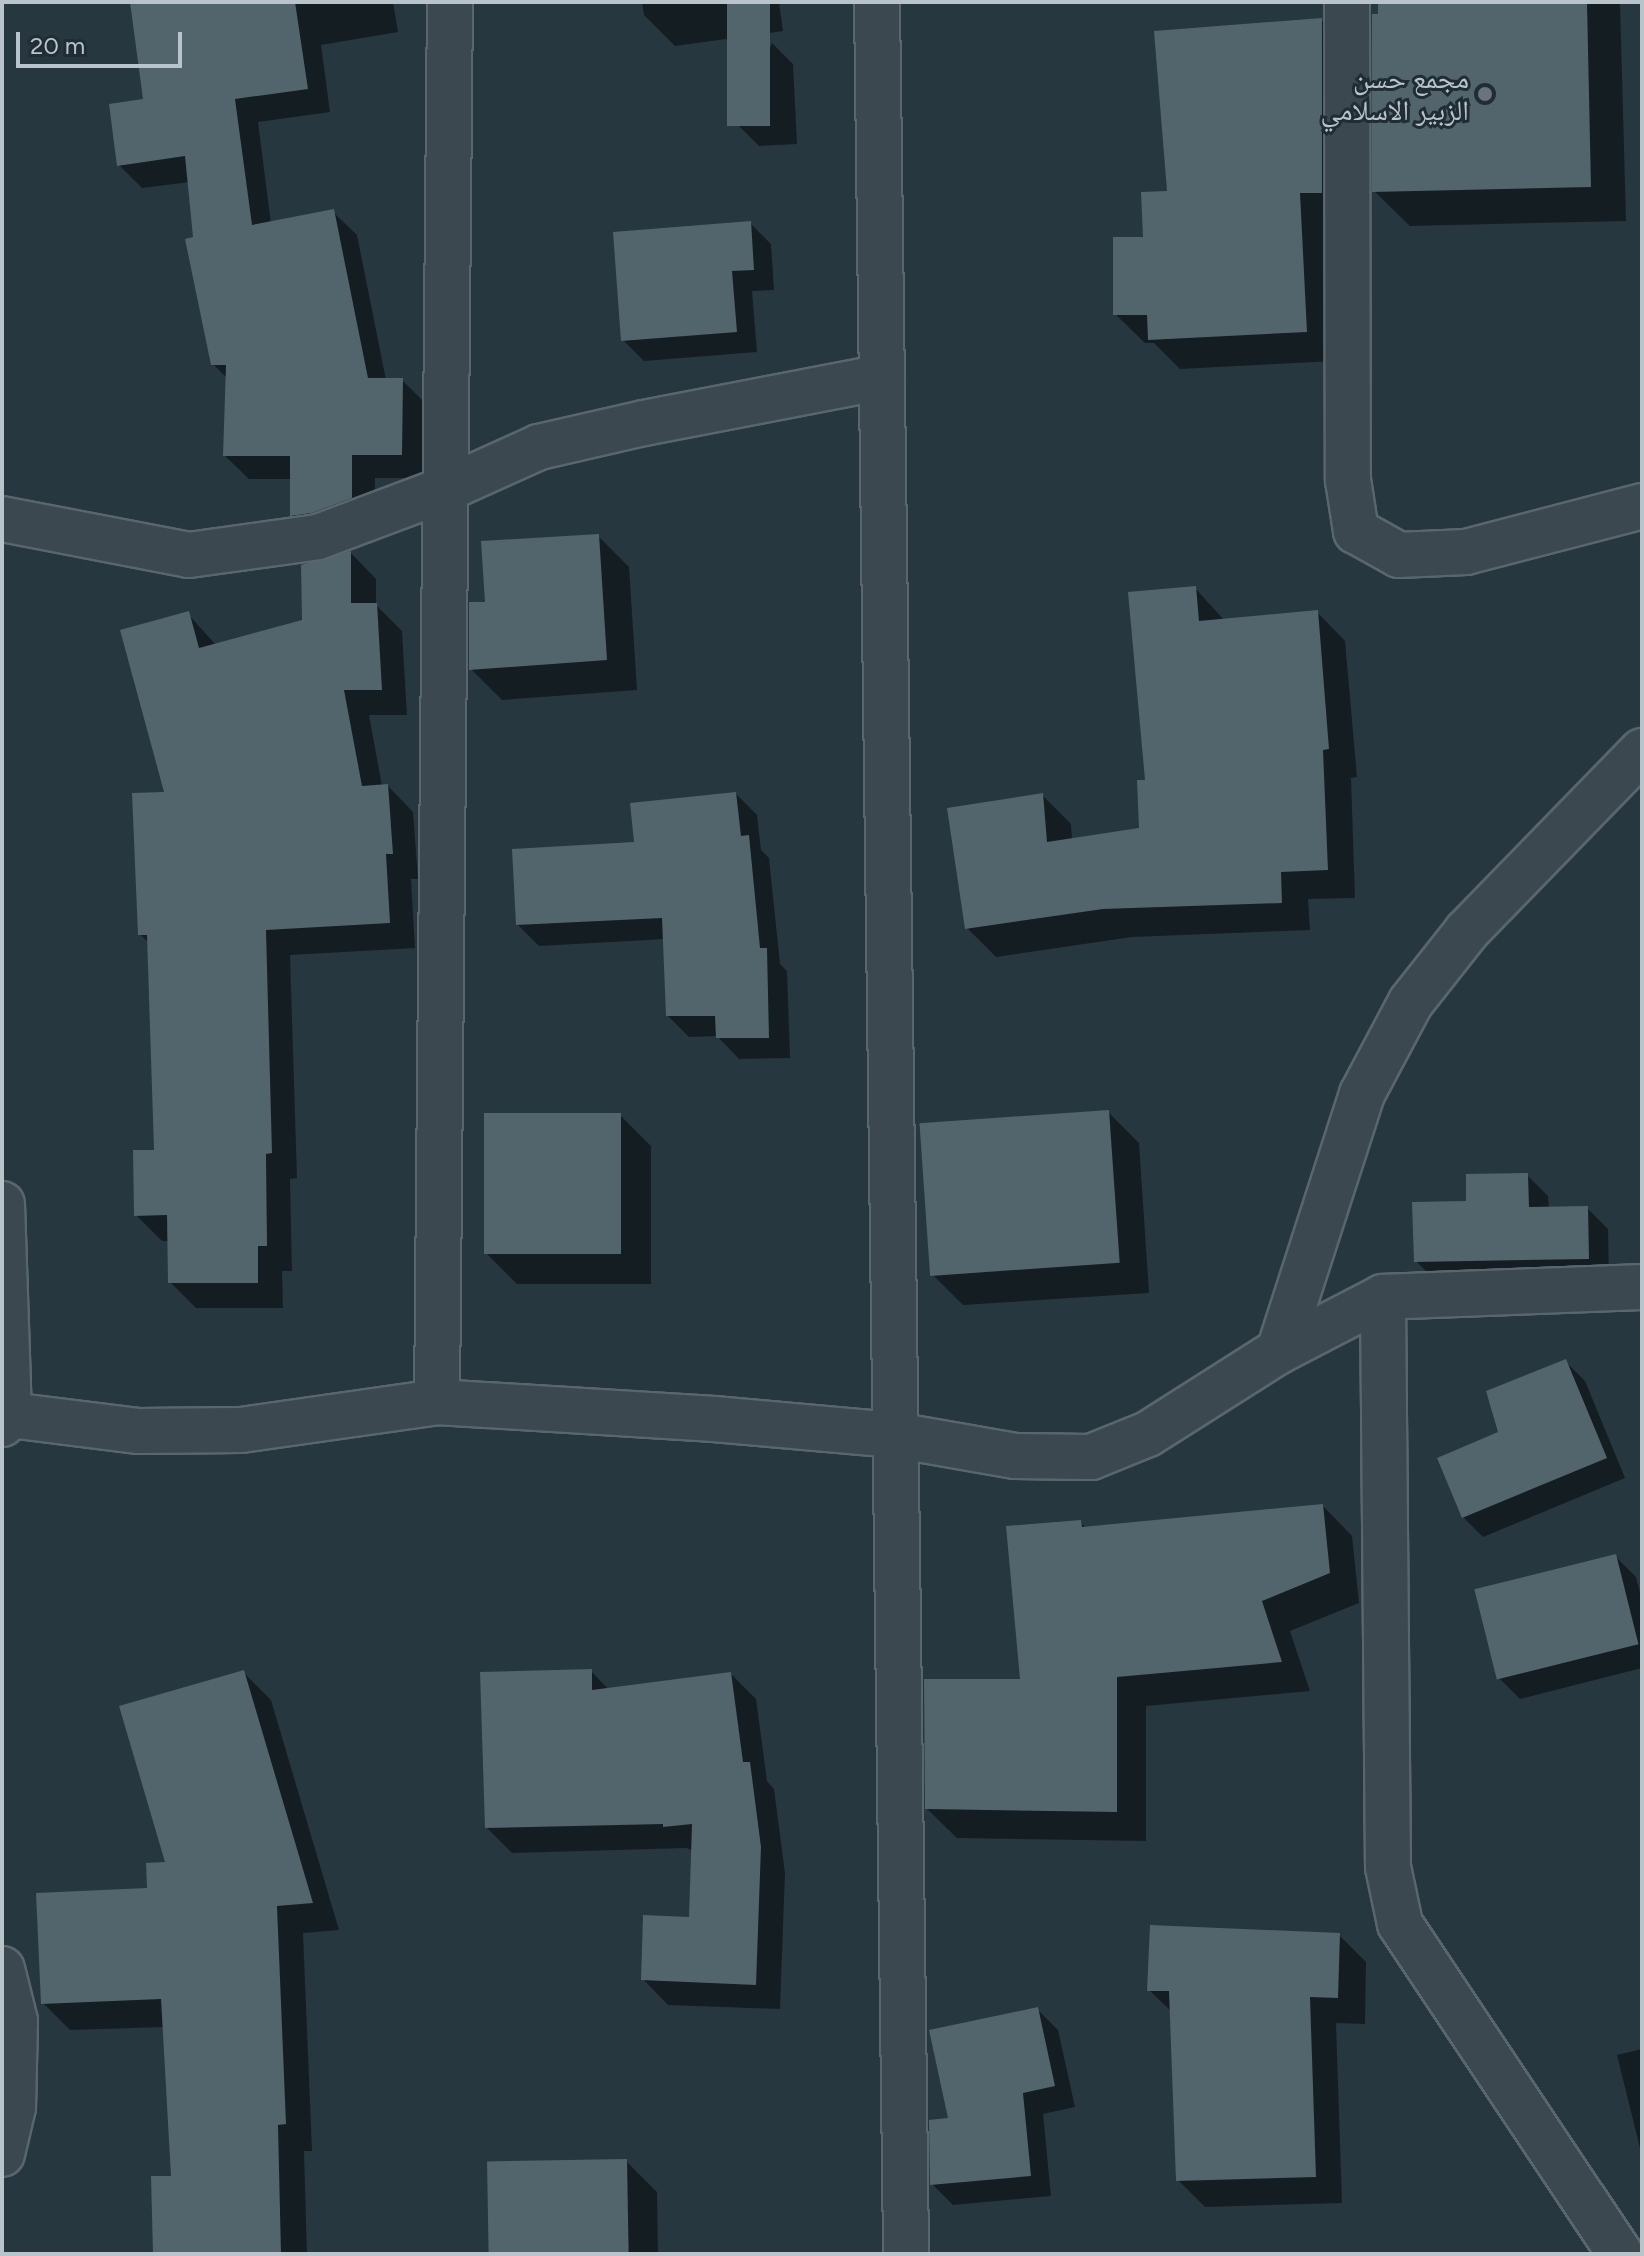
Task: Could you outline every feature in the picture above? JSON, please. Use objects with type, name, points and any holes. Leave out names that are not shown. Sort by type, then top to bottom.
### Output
[{"type":"street","points":[[437,1402],[450,2]]},
{"type":"street","points":[[877,2],[906,2254]]},
{"type":"street","points":[[1347,2],[1348,480],[1356,531],[1399,555],[1466,552],[1642,506]]},
{"type":"street","points":[[2,519],[189,555],[318,537],[446,489],[539,447],[644,423],[882,377]]},
{"type":"street","points":[[1279,1351],[1362,1094],[1411,1002],[1467,931],[1642,751]]},
{"type":"street","points":[[2,1204],[4,1418],[139,1431],[241,1430],[437,1402],[895,1435],[1015,1456],[1091,1457],[1148,1434],[1279,1351],[1383,1297],[1642,1287]]},
{"type":"street","points":[[1383,1297],[1388,1867],[1400,1924],[1620,2254]]},
{"type":"street","points":[[2,1969],[15,2021],[13,2107],[2,2154]]},
{"type":"building","points":[[130,2],[295,2],[308,89],[235,99],[252,225],[334,209],[368,378],[403,378],[402,455],[352,455],[352,498],[312,513],[290,516],[290,456],[223,456],[226,365],[211,365],[185,239],[193,237],[185,156],[117,166],[109,104],[143,99]]},
{"type":"building","points":[[727,2],[770,2],[770,126],[727,126]]},
{"type":"building","name":"مجمع حسن الزبير الاسلامي","points":[[1378,2],[1587,2],[1591,187],[1372,192],[1372,14],[1378,14]]},
{"type":"building","points":[[1322,18],[1322,193],[1300,193],[1307,332],[1148,340],[1147,315],[1113,315],[1113,237],[1143,237],[1141,192],[1167,191],[1154,31]]},
{"type":"building","points":[[751,221],[754,270],[732,271],[737,332],[621,341],[613,232]]},
{"type":"building","points":[[599,534],[607,660],[469,670],[469,602],[485,602],[481,541]]},
{"type":"building","points":[[351,551],[351,603],[377,603],[382,690],[344,690],[362,786],[388,784],[393,854],[386,854],[390,923],[266,930],[272,1153],[266,1154],[267,1246],[258,1246],[258,1283],[168,1283],[167,1215],[134,1216],[133,1150],[154,1150],[147,935],[138,935],[132,793],[164,792],[120,630],[189,611],[199,648],[302,620],[301,565]]},
{"type":"building","points":[[1196,586],[1199,621],[1318,610],[1329,749],[1323,750],[1328,870],[1281,872],[1282,903],[1103,909],[965,929],[947,808],[1043,793],[1047,842],[1139,828],[1137,780],[1145,780],[1128,592]]},
{"type":"building","points":[[736,792],[741,836],[749,835],[760,948],[767,948],[769,1038],[716,1038],[715,1016],[666,1016],[662,918],[516,925],[512,849],[634,842],[630,803]]},
{"type":"building","points":[[1109,1110],[1120,1263],[930,1276],[919,1123]]},
{"type":"building","points":[[484,1113],[621,1113],[621,1254],[484,1254]]},
{"type":"building","points":[[1528,1173],[1529,1207],[1588,1206],[1589,1259],[1414,1262],[1412,1202],[1466,1201],[1466,1174]]},
{"type":"building","points":[[1566,1359],[1607,1458],[1462,1518],[1437,1458],[1498,1432],[1486,1391]]},
{"type":"building","points":[[1323,1504],[1330,1573],[1262,1601],[1282,1662],[1117,1677],[1117,1812],[925,1809],[924,1679],[1020,1679],[1006,1526],[1081,1520],[1082,1527]]},
{"type":"building","points":[[1616,1554],[1638,1644],[1497,1680],[1474,1589]]},
{"type":"building","points":[[592,1669],[592,1690],[731,1672],[743,1762],[750,1762],[761,1847],[756,1985],[641,1980],[643,1915],[689,1917],[692,1824],[663,1827],[663,1824],[485,1828],[480,1672]]},
{"type":"building","points":[[244,1670],[313,1903],[277,1906],[286,2124],[278,2125],[281,2254],[153,2254],[151,2176],[171,2176],[161,1999],[41,2004],[36,1893],[147,1888],[146,1863],[165,1862],[119,1706]]},
{"type":"building","points":[[1150,1925],[1340,1933],[1338,1998],[1310,1997],[1316,2177],[1176,2181],[1169,1991],[1147,1991]]},
{"type":"building","points":[[1038,2007],[1055,2086],[1023,2093],[1031,2176],[930,2185],[929,2120],[948,2118],[929,2030]]},
{"type":"building","points":[[627,2159],[629,2254],[489,2254],[487,2161]]},
{"type":"place","name":"مجمع حسن الزبير الاسلامي","points":[[1485,94]]}]
